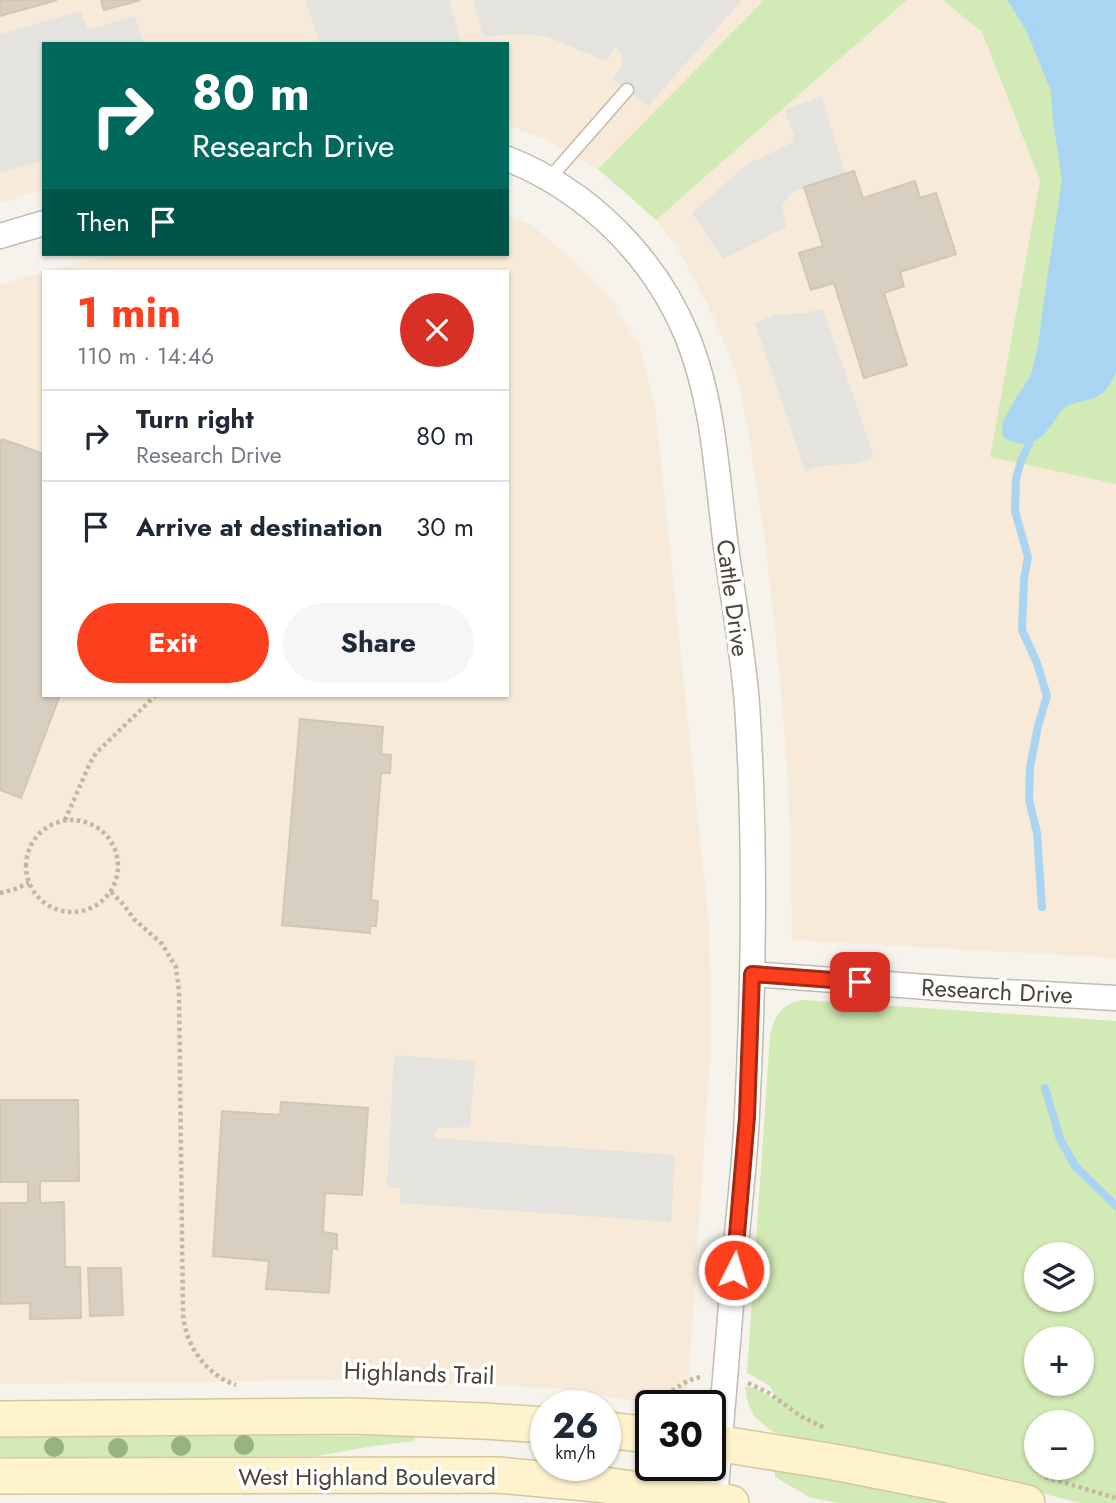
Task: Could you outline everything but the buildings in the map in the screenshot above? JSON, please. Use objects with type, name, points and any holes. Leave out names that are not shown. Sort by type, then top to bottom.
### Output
[{"type":"main road","points":[[0,1419],[351,1416],[483,1421],[530,1414]]},
{"type":"main road","points":[[726,1444],[945,1484],[1031,1489]]},
{"type":"main road","name":"West Highland Boulevard","points":[[0,1476],[497,1475],[597,1484],[723,1502]]},
{"type":"street","name":"Cattle Drive","points":[[509,159],[573,194],[629,243],[652,271],[670,300],[688,337],[705,395],[747,699],[751,798],[752,974],[747,1117],[723,1390]]},
{"type":"street","points":[[0,236],[42,224]]},
{"type":"street","name":"Research Drive","points":[[752,974],[1116,998]]},
{"type":"street","name":"Cattle Drive","points":[[720,1481],[723,1502]]},
{"type":"lane","points":[[549,179],[627,90]]},
{"type":"path","points":[[65,820],[96,753],[154,697]]},
{"type":"path","points":[[65,820],[95,826],[107,835],[115,849],[117,879],[111,892],[100,903],[87,910],[58,910],[45,903],[29,883],[26,867],[33,842],[52,824],[65,820]]},
{"type":"path","points":[[0,893],[29,883]]},
{"type":"path","points":[[111,892],[134,919],[162,944],[176,967],[179,982],[184,1329],[202,1362],[228,1383],[244,1388]]},
{"type":"path","points":[[629,1403],[652,1399],[693,1378],[747,1382],[769,1393],[802,1417],[832,1431]]},
{"type":"path","points":[[1031,1489],[1116,1498]]},
{"type":"shaded area","points":[[0,0],[764,0],[598,169],[546,140],[509,125],[509,42],[42,42],[42,191],[0,203]]},
{"type":"shaded area","points":[[306,0],[449,0],[460,42],[318,42]]},
{"type":"shaded area","points":[[473,0],[742,0],[648,106],[612,79],[620,70],[623,60],[620,51],[615,48],[606,61],[545,36],[512,34],[484,37]]},
{"type":"shaded area","points":[[907,0],[943,0],[982,32],[1040,181],[990,457],[1116,484],[1116,958],[792,940],[786,750],[766,548],[748,430],[737,374],[708,305],[677,247],[656,220]]},
{"type":"shaded area","points":[[81,11],[88,30],[135,16],[142,42],[42,42],[42,161],[0,173],[0,34]]},
{"type":"shaded area","points":[[822,96],[845,174],[793,192],[782,205],[786,227],[723,259],[692,213],[746,165],[793,142],[794,136],[785,110]]},
{"type":"shaded area","points":[[509,215],[533,226],[575,262],[607,294],[639,343],[655,405],[709,925],[711,1043],[688,1387],[684,1390],[635,1390],[635,1401],[621,1399],[621,1390],[337,1380],[0,1384],[0,284],[42,274],[42,697],[509,697],[509,270],[53,270],[108,256],[509,256]]},
{"type":"shaded area","points":[[823,309],[874,457],[857,463],[821,466],[805,471],[755,323],[774,315]]},
{"type":"shaded area","points":[[394,1055],[475,1061],[470,1127],[438,1128],[434,1138],[675,1155],[671,1222],[400,1203],[400,1188],[387,1187]]},
{"type":"green space","points":[[764,0],[907,0],[656,220],[598,169]]},
{"type":"green space","points":[[943,0],[1116,0],[1116,484],[990,457],[1040,181],[982,32]]},
{"type":"green space","points":[[804,1000],[1116,1021],[1116,1503],[1080,1503],[982,1478],[782,1435],[770,1430],[754,1416],[745,1386],[757,1389],[777,1401],[770,1386],[747,1373],[770,1035],[781,1011],[790,1004]]},
{"type":"green space","points":[[0,1436],[415,1436],[414,1441],[318,1456],[0,1459]]},
{"type":"green space","points":[[775,1470],[951,1503],[839,1503],[811,1498],[775,1477]]},
{"type":"water","points":[[1007,0],[1116,0],[1116,373],[1104,392],[1063,409],[1042,436],[1025,444],[1018,444],[1003,437],[1002,424],[1031,375],[1038,346],[1062,180],[1051,91],[1026,30]]},
{"type":"waterway","points":[[1029,444],[1016,479],[1015,511],[1028,557],[1024,579],[1022,630],[1037,663],[1047,696],[1030,767],[1029,800],[1037,833],[1042,907]]},
{"type":"waterway","points":[[1045,1088],[1060,1139],[1075,1166],[1116,1206]]},
{"type":"route","points":[[734,1270],[747,1117],[752,974],[860,982]]}]
